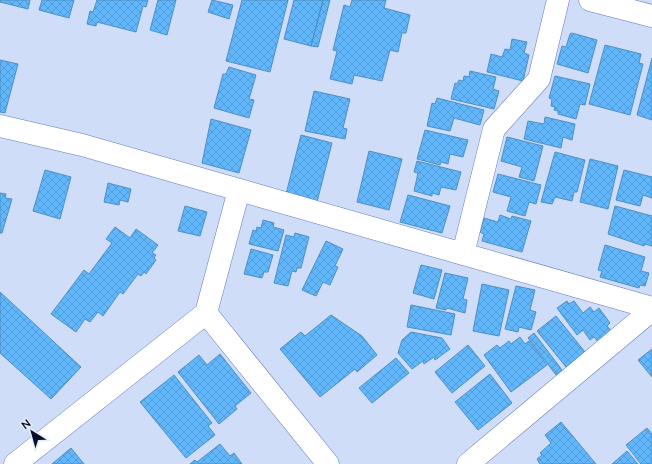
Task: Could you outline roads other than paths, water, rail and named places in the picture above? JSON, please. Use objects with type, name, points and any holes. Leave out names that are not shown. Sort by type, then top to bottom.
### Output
[{"type":"street","points":[[463,254],[494,129],[539,79],[558,0]]},
{"type":"street","points":[[590,0],[652,16]]},
{"type":"street","points":[[0,126],[82,145],[652,309]]},
{"type":"street","points":[[16,464],[206,313],[240,190]]},
{"type":"street","points":[[468,464],[652,309]]},
{"type":"street","points":[[206,313],[328,464]]}]
